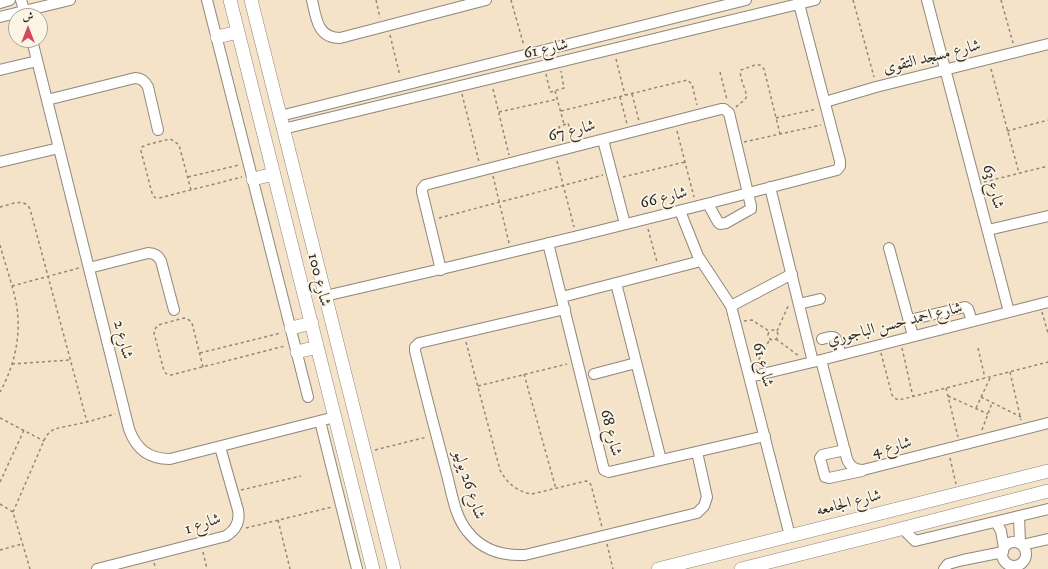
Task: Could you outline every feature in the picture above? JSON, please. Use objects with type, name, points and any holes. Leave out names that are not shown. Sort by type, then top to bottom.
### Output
[{"type":"main road","name":"شارع 100","points":[[230,0],[373,569]]},
{"type":"main road","name":"شارع 100","points":[[251,0],[394,569]]},
{"type":"main road","points":[[217,38],[238,32]]},
{"type":"main road","points":[[252,177],[274,174]]},
{"type":"main road","points":[[284,216],[304,211]]},
{"type":"main road","points":[[291,329],[312,323]]},
{"type":"main road","points":[[296,348],[317,347]]},
{"type":"main road","name":"شارع الجامعه","points":[[658,569],[1048,471]]},
{"type":"main road","points":[[741,569],[1048,491]]},
{"type":"main road","points":[[875,515],[881,534]]},
{"type":"main road","points":[[363,528],[382,523]]},
{"type":"street","points":[[0,3],[10,0]]},
{"type":"street","points":[[44,8],[70,0]]},
{"type":"street","points":[[207,0],[308,397]]},
{"type":"street","points":[[312,0],[320,29],[324,34],[340,38],[486,0]]},
{"type":"street","name":"شارع 61","points":[[280,116],[526,55],[723,3],[746,0]]},
{"type":"street","name":"شارع 61","points":[[283,129],[729,22],[798,2],[815,0]]},
{"type":"street","name":"شارع 63","points":[[927,0],[1009,312]]},
{"type":"street","name":"شارع 66","points":[[325,296],[441,270],[708,204],[837,170],[840,166],[840,161],[798,2]]},
{"type":"street","points":[[723,3],[729,22]]},
{"type":"street","name":"شارع مسجد التقوى","points":[[825,105],[876,87],[1048,44]]},
{"type":"street","name":"شارع 2","points":[[34,48],[124,411],[129,429],[135,442],[144,452],[157,458],[177,458],[335,417]]},
{"type":"street","points":[[0,70],[37,61]]},
{"type":"street","points":[[47,100],[138,78],[144,81],[148,87],[158,130]]},
{"type":"street","points":[[708,204],[720,224],[726,223],[751,209],[751,202],[736,143],[726,111]]},
{"type":"street","name":"شارع 67","points":[[441,270],[422,192],[424,187],[428,184],[699,115],[726,111]]},
{"type":"street","points":[[603,140],[625,224]]},
{"type":"street","points":[[0,162],[59,148]]},
{"type":"street","name":"شارع 4","points":[[770,188],[814,362],[851,467],[864,470],[1048,423]]},
{"type":"street","name":"شارع 61","points":[[680,211],[701,261],[731,306],[790,536]]},
{"type":"street","points":[[988,230],[1048,216]]},
{"type":"street","name":"شارع 68","points":[[548,243],[604,470],[609,472],[765,436]]},
{"type":"street","points":[[889,248],[913,336]]},
{"type":"street","points":[[88,267],[148,253],[155,254],[161,261],[174,310]]},
{"type":"street","points":[[562,297],[701,261]]},
{"type":"street","points":[[731,306],[792,274]]},
{"type":"street","points":[[616,283],[661,460]]},
{"type":"street","points":[[799,304],[820,299]]},
{"type":"street","name":"شارع احمد حسن الباجوري","points":[[750,377],[1044,303]]},
{"type":"street","points":[[909,320],[965,307],[968,309],[972,321]]},
{"type":"street","name":"شارع 26 يوليو","points":[[565,309],[419,343],[415,347],[436,435],[459,517],[468,533],[489,550],[516,556],[697,513],[704,506],[707,497],[696,452]]},
{"type":"street","points":[[822,339],[835,338],[841,355]]},
{"type":"street","points":[[594,374],[636,363]]},
{"type":"street","points":[[320,421],[357,569]]},
{"type":"street","name":"شارع 1","points":[[97,569],[226,536],[232,531],[237,524],[239,515],[220,447]]},
{"type":"street","points":[[845,450],[820,456],[825,477],[829,478],[864,470]]},
{"type":"street","points":[[902,528],[915,541],[1048,509]]},
{"type":"street","points":[[996,522],[1000,531],[1004,550],[1004,560],[1008,563],[1016,565],[1024,561],[1026,557],[1025,548],[1021,544],[1019,517]]},
{"type":"street","points":[[944,569],[948,564],[1004,550],[1006,546],[1011,543],[1021,544],[1048,539]]},
{"type":"path","points":[[376,0],[403,85]]},
{"type":"path","points":[[511,0],[526,55]]},
{"type":"path","points":[[854,0],[876,87]]},
{"type":"path","points":[[1002,0],[1015,53]]},
{"type":"path","points":[[614,50],[625,96]]},
{"type":"path","points":[[988,59],[1019,173]]},
{"type":"path","points":[[544,66],[551,92],[564,88],[558,63]]},
{"type":"path","points":[[726,111],[746,98],[740,74],[741,70],[760,65],[764,68],[780,134]]},
{"type":"path","points":[[720,72],[727,98],[726,111]]},
{"type":"path","points":[[491,79],[511,163]]},
{"type":"path","points":[[561,112],[687,80],[692,84],[699,115]]},
{"type":"path","points":[[460,86],[486,169],[500,202],[512,252]]},
{"type":"path","points":[[555,91],[564,124]]},
{"type":"path","points":[[632,94],[641,130]]},
{"type":"path","points":[[620,97],[629,133]]},
{"type":"path","points":[[499,112],[558,99]]},
{"type":"path","points":[[776,118],[825,105]]},
{"type":"path","points":[[1007,131],[1048,120]]},
{"type":"path","points":[[675,121],[696,207]]},
{"type":"path","points":[[568,123],[570,148],[559,126],[568,123]]},
{"type":"path","points":[[736,143],[830,124]]},
{"type":"path","points":[[191,190],[179,145],[170,139],[142,147],[141,151],[154,197],[159,198],[252,177]]},
{"type":"path","points":[[555,152],[576,236]]},
{"type":"path","points":[[429,220],[564,185],[686,162]]},
{"type":"path","points":[[187,177],[248,163]]},
{"type":"path","points":[[976,184],[1048,166]]},
{"type":"path","points":[[0,207],[20,202],[29,207],[87,422]]},
{"type":"path","points":[[645,219],[660,272]]},
{"type":"path","points":[[0,245],[16,301],[18,318],[16,346],[12,364],[0,392]]},
{"type":"path","points":[[12,286],[88,267]]},
{"type":"path","points":[[776,339],[778,335],[777,331],[796,290]]},
{"type":"path","points":[[1044,303],[1048,333]]},
{"type":"path","points":[[203,367],[192,323],[188,319],[184,318],[158,325],[154,329],[163,368],[166,373],[171,375],[296,348]]},
{"type":"path","points":[[736,324],[752,320],[769,331],[773,329],[777,331]]},
{"type":"path","points":[[200,353],[291,329]]},
{"type":"path","points":[[750,377],[770,339],[768,335],[769,331]]},
{"type":"path","points":[[464,333],[500,470],[505,478],[512,486],[526,493],[538,493],[586,482],[590,483],[614,569]]},
{"type":"path","points":[[770,339],[776,339],[814,362]]},
{"type":"path","points":[[900,340],[913,397]]},
{"type":"path","points":[[879,345],[892,395],[894,398],[899,400],[1048,362]]},
{"type":"path","points":[[978,348],[985,378]]},
{"type":"path","points":[[12,364],[70,360]]},
{"type":"path","points":[[478,386],[577,361]]},
{"type":"path","points":[[1010,372],[1024,429]]},
{"type":"path","points":[[524,374],[556,489]]},
{"type":"path","points":[[976,408],[991,376]]},
{"type":"path","points":[[946,388],[960,445]]},
{"type":"path","points":[[948,396],[988,414]]},
{"type":"path","points":[[981,397],[1021,417]]},
{"type":"path","points":[[978,441],[992,403]]},
{"type":"path","points":[[30,569],[13,512],[44,441],[49,433],[54,430],[124,411]]},
{"type":"path","points":[[0,418],[44,441]]},
{"type":"path","points":[[0,482],[24,430]]},
{"type":"path","points":[[365,453],[436,435]]},
{"type":"path","points":[[948,449],[959,494]]},
{"type":"path","points":[[233,492],[302,476]]},
{"type":"path","points":[[0,504],[13,512]]},
{"type":"path","points":[[232,531],[341,504]]},
{"type":"path","points":[[278,520],[290,569]]},
{"type":"path","points":[[200,543],[207,569]]},
{"type":"path","points":[[0,550],[22,544]]}]
